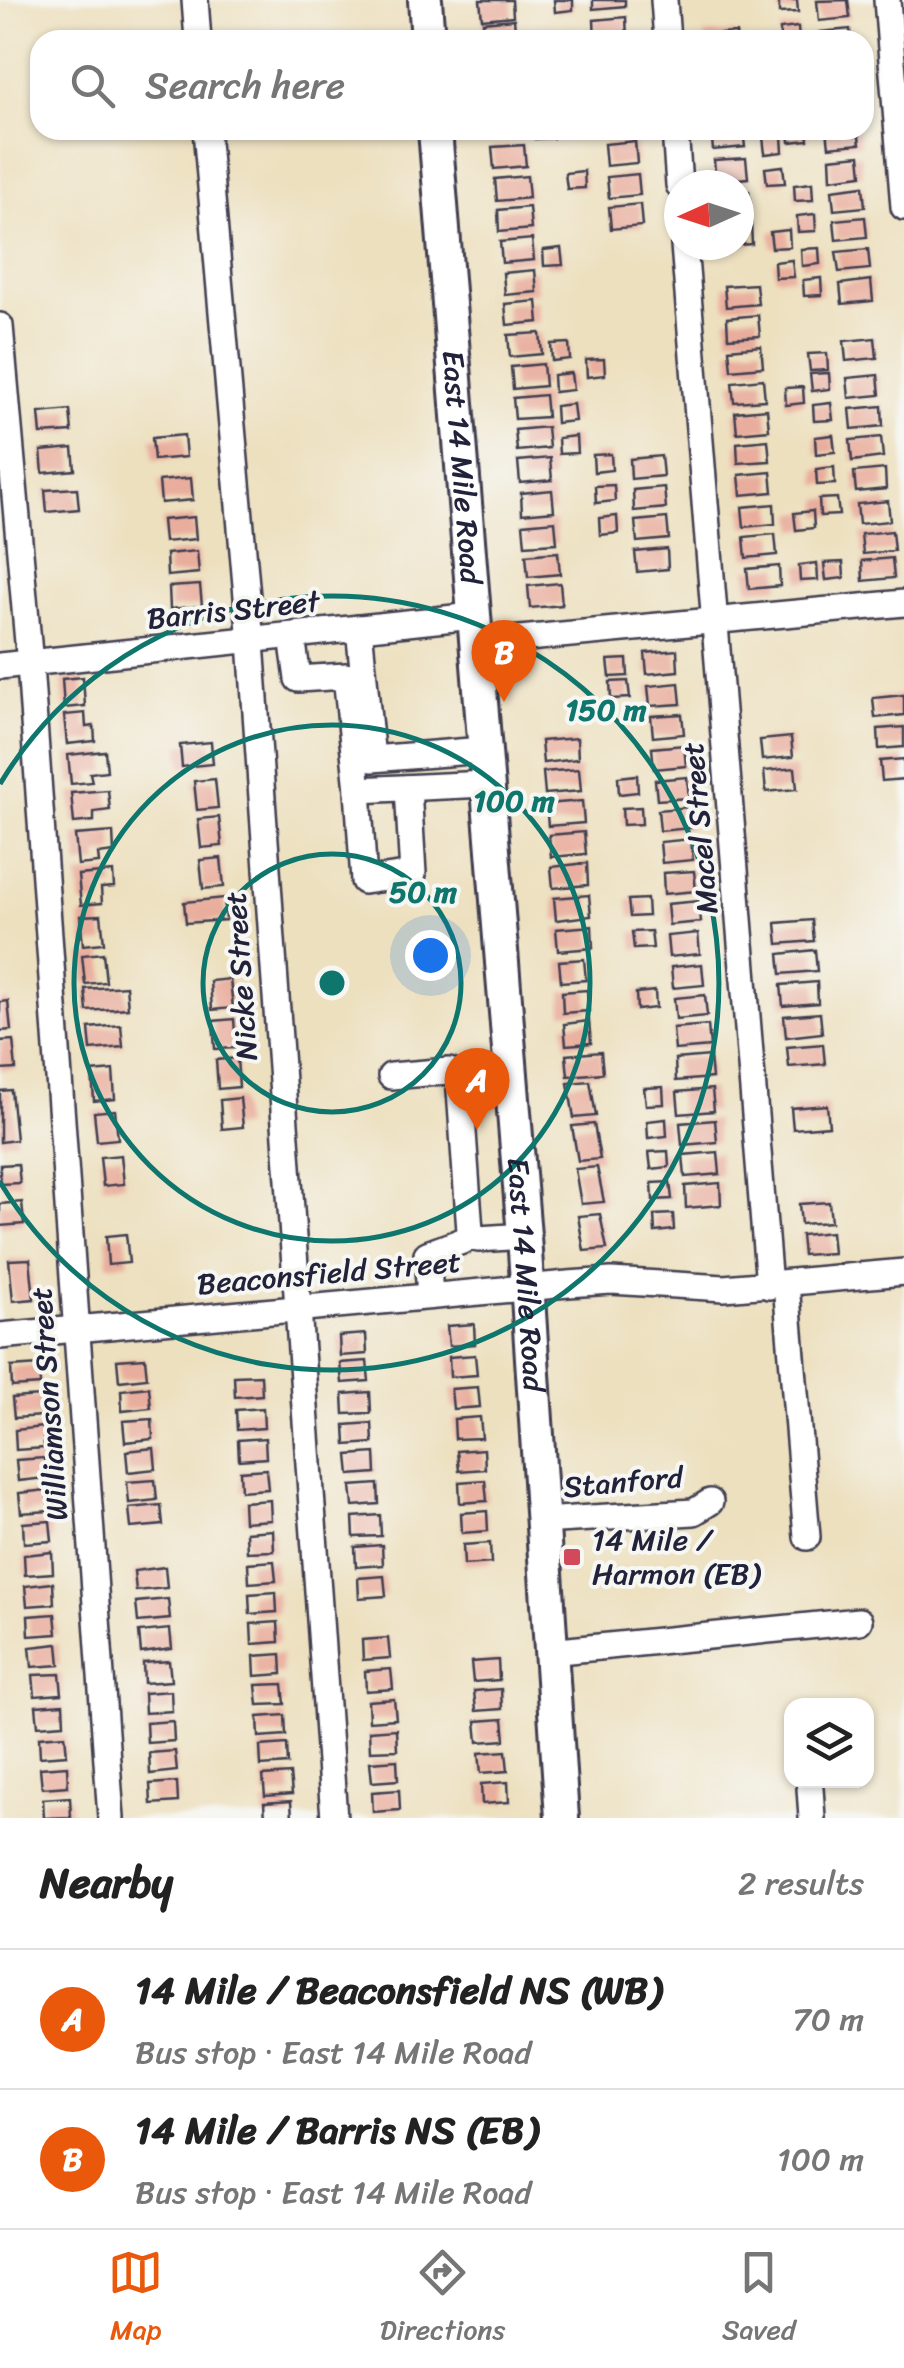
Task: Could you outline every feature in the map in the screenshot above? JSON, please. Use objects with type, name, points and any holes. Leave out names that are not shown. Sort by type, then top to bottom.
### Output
[{"type":"main road","points":[[425,0],[427,30]]},
{"type":"main road","name":"East 14 Mile Road","points":[[436,140],[524,1236],[524,1287],[562,1818]]},
{"type":"street","points":[[194,0],[197,30]]},
{"type":"street","points":[[664,0],[666,30]]},
{"type":"street","points":[[887,0],[904,207]]},
{"type":"street","name":"Nicke Street","points":[[207,140],[251,642],[334,1818]]},
{"type":"street","points":[[676,140],[678,170]]},
{"type":"street","name":"Macel Street","points":[[685,260],[777,1285],[807,1537]]},
{"type":"street","name":"Williamson Street","points":[[0,326],[30,665],[111,1818]]},
{"type":"street","name":"Barris Street","points":[[0,666],[359,628],[474,629],[715,619],[904,604]]},
{"type":"street","points":[[359,628],[372,759],[483,750]]},
{"type":"street","points":[[292,636],[298,680],[346,676],[364,881],[413,874],[408,788]]},
{"type":"street","points":[[358,790],[486,784]]},
{"type":"street","points":[[391,1076],[448,1071],[460,1076],[509,1068]]},
{"type":"street","points":[[460,1076],[473,1237]]},
{"type":"street","points":[[430,1296],[427,1254],[473,1237],[524,1236]]},
{"type":"street","name":"Beaconsfield Street","points":[[0,1336],[524,1287],[611,1281],[689,1288],[777,1285],[904,1272]]},
{"type":"street","name":"Stanford","points":[[540,1521],[694,1512],[710,1502]]},
{"type":"street","points":[[549,1652],[860,1621]]},
{"type":"street","points":[[810,1788],[812,1818]]},
{"type":"building","points":[[480,0],[512,0],[513,16],[482,19]]},
{"type":"building","points":[[554,0],[573,0],[573,10],[555,12]]},
{"type":"building","points":[[593,0],[625,0],[625,6],[593,9]]},
{"type":"building","points":[[779,0],[797,0],[798,12],[779,13]]},
{"type":"building","points":[[848,0],[850,18],[819,21],[817,1]]},
{"type":"building","points":[[626,17],[627,30],[594,30],[594,20]]},
{"type":"building","points":[[514,19],[515,30],[483,30],[483,22]]},
{"type":"building","points":[[712,140],[744,140],[745,147],[713,150]]},
{"type":"building","points":[[763,140],[782,140],[783,152],[765,154]]},
{"type":"building","points":[[828,140],[859,140],[860,144],[829,147]]},
{"type":"building","points":[[635,141],[637,163],[606,166],[604,144]]},
{"type":"building","points":[[524,145],[526,166],[494,169],[492,147]]},
{"type":"building","points":[[860,155],[862,175],[831,179],[830,158]]},
{"type":"building","points":[[746,158],[747,170],[715,170],[714,160]]},
{"type":"building","points":[[783,166],[785,183],[767,184],[765,168]]},
{"type":"building","points":[[584,171],[585,188],[567,189],[565,173]]},
{"type":"building","points":[[638,174],[640,195],[609,198],[607,177]]},
{"type":"building","points":[[527,176],[529,198],[497,201],[495,179]]},
{"type":"building","points":[[812,183],[813,200],[795,201],[794,185]]},
{"type":"building","points":[[863,186],[865,207],[834,210],[832,190]]},
{"type":"building","points":[[640,204],[642,226],[611,229],[609,207]]},
{"type":"building","points":[[529,207],[531,229],[499,232],[498,210]]},
{"type":"building","points":[[815,214],[816,231],[798,232],[797,216]]},
{"type":"building","points":[[865,217],[867,237],[836,240],[834,220]]},
{"type":"building","points":[[789,230],[790,247],[772,248],[770,232]]},
{"type":"building","points":[[532,239],[534,260],[502,263],[500,242]]},
{"type":"building","points":[[561,248],[563,265],[544,266],[543,250]]},
{"type":"building","points":[[819,248],[820,264],[802,266],[801,249]]},
{"type":"building","points":[[868,249],[870,269],[839,272],[836,252]]},
{"type":"building","points":[[792,260],[794,277],[775,278],[774,262]]},
{"type":"building","points":[[535,270],[537,292],[505,295],[503,273]]},
{"type":"building","points":[[821,278],[822,295],[804,296],[803,280]]},
{"type":"building","points":[[871,280],[873,301],[842,304],[840,284]]},
{"type":"building","points":[[756,284],[758,304],[726,307],[724,286]]},
{"type":"building","points":[[537,301],[539,322],[507,325],[505,304]]},
{"type":"building","points":[[758,315],[760,336],[728,338],[727,318]]},
{"type":"building","points":[[540,333],[542,354],[510,357],[508,335]]},
{"type":"building","points":[[875,338],[877,358],[846,361],[844,341]]},
{"type":"building","points":[[569,343],[570,359],[552,361],[551,344]]},
{"type":"building","points":[[761,346],[763,367],[731,370],[729,349]]},
{"type":"building","points":[[827,353],[828,370],[810,371],[808,354]]},
{"type":"building","points":[[604,359],[605,375],[587,377],[586,360]]},
{"type":"building","points":[[543,364],[545,386],[513,389],[511,367]]},
{"type":"building","points":[[571,373],[573,390],[554,392],[553,375]]},
{"type":"building","points":[[829,373],[830,389],[812,391],[810,374]]},
{"type":"building","points":[[878,375],[880,395],[849,398],[847,378]]},
{"type":"building","points":[[763,379],[765,400],[734,402],[732,382]]},
{"type":"building","points":[[803,387],[804,403],[786,405],[785,388]]},
{"type":"building","points":[[545,395],[547,417],[515,419],[513,398]]},
{"type":"building","points":[[831,403],[833,420],[814,421],[813,405]]},
{"type":"building","points":[[573,404],[575,421],[556,423],[555,406]]},
{"type":"building","points":[[882,406],[883,426],[852,429],[850,409]]},
{"type":"building","points":[[767,409],[769,430],[737,433],[735,412]]},
{"type":"building","points":[[70,410],[72,432],[41,434],[39,413]]},
{"type":"building","points":[[547,427],[549,448],[517,451],[515,430]]},
{"type":"building","points":[[184,435],[186,457],[154,460],[152,438]]},
{"type":"building","points":[[833,435],[835,452],[816,454],[815,437]]},
{"type":"building","points":[[576,436],[577,453],[559,454],[558,438]]},
{"type":"building","points":[[881,437],[883,457],[852,461],[850,440]]},
{"type":"building","points":[[768,440],[770,461],[738,463],[737,443]]},
{"type":"building","points":[[73,448],[75,470],[43,473],[41,451]]},
{"type":"building","points":[[611,454],[612,470],[594,472],[593,455]]},
{"type":"building","points":[[661,456],[663,476],[631,479],[630,459]]},
{"type":"building","points":[[550,458],[552,480],[520,483],[518,461]]},
{"type":"building","points":[[834,467],[835,484],[817,485],[816,469]]},
{"type":"building","points":[[885,469],[886,489],[856,492],[854,472]]},
{"type":"building","points":[[771,472],[773,492],[741,495],[739,475]]},
{"type":"building","points":[[191,478],[193,500],[161,503],[159,481]]},
{"type":"building","points":[[614,485],[615,501],[596,503],[595,486]]},
{"type":"building","points":[[664,487],[666,508],[634,511],[633,490]]},
{"type":"building","points":[[77,488],[79,509],[47,512],[45,490]]},
{"type":"building","points":[[552,490],[554,511],[522,514],[521,493]]},
{"type":"building","points":[[837,498],[839,515],[820,516],[819,499]]},
{"type":"building","points":[[888,501],[890,521],[859,524],[857,504]]},
{"type":"building","points":[[774,504],[775,524],[744,527],[742,507]]},
{"type":"building","points":[[813,511],[814,528],[796,530],[794,513]]},
{"type":"building","points":[[617,516],[618,533],[600,535],[599,518]]},
{"type":"building","points":[[194,517],[196,539],[164,542],[162,520]]},
{"type":"building","points":[[667,518],[669,539],[637,542],[635,521]]},
{"type":"building","points":[[555,521],[557,543],[525,545],[523,524]]},
{"type":"building","points":[[892,531],[894,551],[863,554],[861,534]]},
{"type":"building","points":[[775,534],[777,555],[746,558],[744,537]]},
{"type":"building","points":[[667,549],[668,569],[637,572],[635,552]]},
{"type":"building","points":[[197,551],[199,573],[167,576],[166,554]]},
{"type":"building","points":[[558,552],[560,574],[528,577],[526,555]]},
{"type":"building","points":[[892,558],[894,578],[863,581],[862,561]]},
{"type":"building","points":[[843,562],[844,578],[826,580],[824,563]]},
{"type":"building","points":[[817,563],[818,580],[800,581],[799,565]]},
{"type":"building","points":[[779,566],[780,586],[749,589],[747,569]]},
{"type":"building","points":[[560,583],[562,605],[530,608],[528,586]]},
{"type":"building","points":[[200,585],[202,606],[170,609],[169,587]]},
{"type":"building","points":[[677,650],[678,671],[647,674],[645,653]]},
{"type":"building","points":[[627,659],[628,676],[610,677],[608,660]]},
{"type":"building","points":[[83,677],[85,706],[64,708],[62,679]]},
{"type":"building","points":[[628,681],[630,698],[611,699],[610,682]]},
{"type":"building","points":[[679,683],[681,704],[650,706],[648,686]]},
{"type":"building","points":[[904,695],[904,715],[875,718],[873,698]]},
{"type":"building","points":[[85,713],[86,727],[94,726],[95,741],[67,744],[64,715]]},
{"type":"building","points":[[682,714],[684,734],[653,737],[651,716]]},
{"type":"building","points":[[904,727],[904,747],[879,749],[878,729]]},
{"type":"building","points":[[791,737],[793,757],[762,760],[760,740]]},
{"type":"building","points":[[577,738],[578,759],[543,763],[541,741]]},
{"type":"building","points":[[211,742],[213,764],[182,767],[180,745]]},
{"type":"building","points":[[684,745],[686,766],[654,769],[652,748]]},
{"type":"building","points":[[105,751],[107,771],[90,773],[92,782],[71,784],[68,755]]},
{"type":"building","points":[[904,759],[904,779],[882,781],[880,761]]},
{"type":"building","points":[[795,768],[797,789],[766,792],[764,771]]},
{"type":"building","points":[[579,769],[581,791],[545,794],[543,772]]},
{"type":"building","points":[[637,775],[638,792],[619,794],[618,777]]},
{"type":"building","points":[[687,777],[689,798],[657,800],[655,780]]},
{"type":"building","points":[[215,779],[218,808],[197,810],[194,781]]},
{"type":"building","points":[[108,790],[110,810],[94,812],[94,821],[74,823],[71,793]]},
{"type":"building","points":[[582,801],[584,823],[548,826],[546,804]]},
{"type":"building","points":[[641,807],[642,824],[623,825],[622,808]]},
{"type":"building","points":[[689,807],[691,828],[660,831],[658,810]]},
{"type":"building","points":[[219,817],[222,846],[201,848],[198,819]]},
{"type":"building","points":[[113,832],[114,852],[98,854],[99,863],[78,865],[75,835]]},
{"type":"building","points":[[584,832],[586,854],[551,857],[549,835]]},
{"type":"building","points":[[691,839],[693,860],[662,863],[660,842]]},
{"type":"building","points":[[221,858],[224,887],[203,889],[200,860]]},
{"type":"building","points":[[587,863],[588,885],[553,888],[551,867]]},
{"type":"building","points":[[694,871],[696,891],[664,894],[663,873]]},
{"type":"building","points":[[113,872],[114,887],[101,888],[102,903],[81,905],[78,875]]},
{"type":"building","points":[[589,895],[591,916],[556,920],[554,898]]},
{"type":"building","points":[[224,898],[226,920],[186,923],[184,902]]},
{"type":"building","points":[[647,899],[648,916],[630,917],[628,900]]},
{"type":"building","points":[[699,901],[701,922],[669,925],[667,904]]},
{"type":"building","points":[[101,915],[104,943],[83,945],[80,916]]},
{"type":"building","points":[[812,920],[814,941],[778,944],[776,923]]},
{"type":"building","points":[[592,926],[593,948],[558,951],[556,929]]},
{"type":"building","points":[[651,931],[653,948],[634,949],[632,932]]},
{"type":"building","points":[[698,933],[700,954],[669,957],[667,936]]},
{"type":"building","points":[[815,950],[817,971],[781,974],[779,954]]},
{"type":"building","points":[[103,953],[106,982],[85,984],[82,955]]},
{"type":"building","points":[[584,959],[586,980],[561,982],[559,961]]},
{"type":"building","points":[[702,964],[704,985],[673,988],[671,967]]},
{"type":"building","points":[[230,979],[233,1008],[212,1010],[210,981]]},
{"type":"building","points":[[817,982],[818,1003],[783,1006],[781,985]]},
{"type":"building","points":[[126,986],[128,1008],[87,1011],[85,989]]},
{"type":"building","points":[[587,990],[589,1011],[563,1013],[562,992]]},
{"type":"building","points":[[655,991],[656,1008],[637,1010],[636,993]]},
{"type":"building","points":[[705,995],[707,1016],[676,1019],[674,998]]},
{"type":"building","points":[[8,1001],[11,1030],[0,1031],[0,1002]]},
{"type":"building","points":[[820,1013],[822,1033],[786,1037],[784,1016]]},
{"type":"building","points":[[234,1019],[236,1048],[215,1049],[213,1021]]},
{"type":"building","points":[[589,1021],[591,1043],[566,1045],[564,1024]]},
{"type":"building","points":[[121,1025],[123,1047],[91,1050],[89,1028]]},
{"type":"building","points":[[708,1025],[710,1047],[675,1050],[673,1028]]},
{"type":"building","points":[[13,1040],[16,1069],[0,1070],[0,1041]]},
{"type":"building","points":[[823,1044],[825,1064],[789,1067],[787,1047]]},
{"type":"building","points":[[601,1052],[603,1073],[568,1076],[566,1055]]},
{"type":"building","points":[[710,1056],[712,1078],[676,1081],[675,1059]]},
{"type":"building","points":[[237,1058],[239,1087],[218,1089],[216,1060]]},
{"type":"building","points":[[113,1070],[115,1099],[94,1101],[92,1072]]},
{"type":"building","points":[[590,1081],[596,1116],[574,1118],[568,1083]]},
{"type":"building","points":[[663,1087],[664,1104],[646,1105],[644,1088]]},
{"type":"building","points":[[712,1089],[714,1111],[679,1114],[677,1092]]},
{"type":"building","points":[[11,1090],[16,1140],[0,1142],[0,1091]]},
{"type":"building","points":[[240,1098],[243,1127],[222,1129],[220,1100]]},
{"type":"building","points":[[827,1105],[829,1126],[793,1129],[791,1108]]},
{"type":"building","points":[[115,1110],[118,1139],[97,1141],[94,1112]]},
{"type":"building","points":[[666,1119],[667,1136],[648,1138],[647,1121]]},
{"type":"building","points":[[715,1120],[717,1142],[682,1145],[680,1123]]},
{"type":"building","points":[[594,1124],[600,1159],[578,1161],[572,1126]]},
{"type":"building","points":[[668,1151],[669,1167],[651,1169],[649,1152]]},
{"type":"building","points":[[718,1152],[720,1174],[685,1177],[683,1155]]},
{"type":"building","points":[[121,1155],[124,1184],[103,1186],[100,1157]]},
{"type":"building","points":[[18,1164],[20,1183],[0,1184],[0,1165]]},
{"type":"building","points":[[597,1167],[604,1202],[581,1204],[575,1169]]},
{"type":"building","points":[[670,1182],[672,1199],[653,1200],[652,1183]]},
{"type":"building","points":[[720,1183],[721,1205],[686,1208],[685,1186]]},
{"type":"building","points":[[22,1202],[24,1224],[0,1226],[0,1204]]},
{"type":"building","points":[[829,1202],[831,1222],[801,1224],[799,1204]]},
{"type":"building","points":[[600,1214],[607,1249],[584,1251],[578,1216]]},
{"type":"building","points":[[673,1214],[674,1230],[655,1232],[654,1215]]},
{"type":"building","points":[[831,1232],[833,1253],[803,1255],[801,1235]]},
{"type":"building","points":[[126,1234],[129,1263],[108,1265],[106,1236]]},
{"type":"building","points":[[30,1259],[34,1299],[13,1301],[9,1260]]},
{"type":"building","points":[[474,1324],[475,1344],[449,1346],[447,1326]]},
{"type":"building","points":[[366,1334],[367,1354],[340,1356],[339,1336]]},
{"type":"building","points":[[475,1355],[477,1375],[450,1377],[449,1357]]},
{"type":"building","points":[[145,1358],[147,1378],[119,1381],[117,1360]]},
{"type":"building","points":[[367,1361],[369,1381],[342,1383],[340,1363]]},
{"type":"building","points":[[39,1365],[40,1385],[12,1387],[11,1367]]},
{"type":"building","points":[[261,1375],[262,1395],[235,1397],[234,1376]]},
{"type":"building","points":[[149,1387],[151,1408],[122,1411],[121,1390]]},
{"type":"building","points":[[478,1387],[480,1407],[453,1409],[451,1389]]},
{"type":"building","points":[[370,1392],[371,1413],[344,1414],[343,1394]]},
{"type":"building","points":[[40,1396],[42,1416],[14,1418],[12,1398]]},
{"type":"building","points":[[263,1408],[264,1428],[237,1430],[236,1410]]},
{"type":"building","points":[[480,1417],[482,1438],[455,1439],[454,1419]]},
{"type":"building","points":[[152,1419],[153,1439],[125,1442],[123,1421]]},
{"type":"building","points":[[372,1423],[373,1443],[346,1445],[345,1425]]},
{"type":"building","points":[[43,1427],[44,1448],[16,1450],[15,1430]]},
{"type":"building","points":[[265,1438],[266,1458],[239,1460],[238,1440]]},
{"type":"building","points":[[154,1448],[156,1469],[128,1472],[126,1451]]},
{"type":"building","points":[[484,1449],[485,1469],[459,1471],[457,1451]]},
{"type":"building","points":[[375,1453],[376,1473],[350,1475],[348,1455]]},
{"type":"building","points":[[44,1458],[46,1478],[18,1481],[16,1460]]},
{"type":"building","points":[[266,1469],[268,1489],[241,1491],[240,1471]]},
{"type":"building","points":[[155,1480],[157,1500],[129,1503],[127,1482]]},
{"type":"building","points":[[485,1480],[487,1501],[460,1503],[459,1482]]},
{"type":"building","points":[[378,1484],[379,1504],[353,1506],[351,1486]]},
{"type":"building","points":[[47,1490],[49,1511],[21,1513],[19,1493]]},
{"type":"building","points":[[270,1500],[271,1520],[244,1522],[243,1502]]},
{"type":"building","points":[[161,1505],[163,1525],[131,1528],[129,1508]]},
{"type":"building","points":[[487,1511],[488,1531],[462,1533],[461,1513]]},
{"type":"building","points":[[380,1515],[381,1536],[354,1537],[353,1517]]},
{"type":"building","points":[[50,1521],[52,1541],[24,1543],[23,1523]]},
{"type":"building","points":[[273,1530],[274,1551],[247,1552],[246,1532]]},
{"type":"building","points":[[490,1543],[491,1563],[464,1565],[463,1545]]},
{"type":"building","points":[[382,1545],[383,1565],[356,1567],[355,1547]]},
{"type":"building","points":[[52,1552],[53,1573],[25,1575],[24,1555]]},
{"type":"building","points":[[274,1561],[276,1581],[249,1583],[248,1563]]},
{"type":"building","points":[[165,1567],[167,1588],[136,1591],[134,1571]]},
{"type":"building","points":[[384,1576],[386,1596],[359,1598],[358,1578]]},
{"type":"building","points":[[53,1583],[54,1604],[27,1606],[25,1586]]},
{"type":"building","points":[[276,1592],[277,1612],[250,1614],[249,1594]]},
{"type":"building","points":[[168,1599],[170,1619],[138,1622],[136,1602]]},
{"type":"building","points":[[55,1614],[57,1634],[29,1636],[28,1616]]},
{"type":"building","points":[[278,1622],[279,1642],[252,1644],[251,1624]]},
{"type":"building","points":[[170,1629],[172,1649],[141,1653],[139,1632]]},
{"type":"building","points":[[388,1638],[390,1658],[363,1660],[362,1640]]},
{"type":"building","points":[[58,1644],[60,1665],[32,1667],[30,1647]]},
{"type":"building","points":[[281,1654],[282,1674],[255,1676],[254,1656]]},
{"type":"building","points":[[498,1660],[499,1680],[473,1682],[471,1662]]},
{"type":"building","points":[[169,1661],[171,1681],[144,1683],[143,1663]]},
{"type":"building","points":[[391,1669],[393,1689],[366,1691],[365,1671]]},
{"type":"building","points":[[60,1674],[62,1694],[35,1696],[33,1675]]},
{"type":"building","points":[[283,1684],[285,1704],[258,1705],[256,1685]]},
{"type":"building","points":[[501,1689],[502,1709],[476,1711],[474,1691]]},
{"type":"building","points":[[171,1691],[172,1711],[145,1713],[144,1693]]},
{"type":"building","points":[[394,1699],[396,1719],[369,1721],[368,1701]]},
{"type":"building","points":[[63,1704],[64,1724],[38,1726],[36,1706]]},
{"type":"building","points":[[285,1715],[286,1735],[259,1737],[258,1717]]},
{"type":"building","points":[[503,1719],[505,1740],[478,1742],[476,1721]]},
{"type":"building","points":[[173,1721],[174,1741],[147,1743],[146,1723]]},
{"type":"building","points":[[396,1729],[397,1750],[370,1751],[369,1731]]},
{"type":"building","points":[[65,1735],[67,1755],[40,1757],[39,1737]]},
{"type":"building","points":[[287,1744],[288,1764],[261,1766],[260,1746]]},
{"type":"building","points":[[175,1751],[177,1771],[150,1774],[149,1753]]},
{"type":"building","points":[[506,1751],[508,1771],[481,1773],[479,1753]]},
{"type":"building","points":[[397,1760],[398,1780],[372,1782],[370,1762]]},
{"type":"building","points":[[67,1766],[68,1786],[42,1788],[40,1768]]},
{"type":"building","points":[[290,1774],[292,1794],[265,1796],[263,1776]]},
{"type":"building","points":[[177,1782],[178,1802],[151,1804],[150,1784]]},
{"type":"building","points":[[508,1782],[509,1802],[482,1804],[481,1784]]},
{"type":"building","points":[[399,1790],[400,1810],[373,1812],[372,1792]]},
{"type":"building","points":[[70,1797],[71,1817],[44,1818],[43,1799]]},
{"type":"building","points":[[291,1801],[292,1818],[265,1818],[264,1803]]},
{"type":"place","name":"14 Mile / Barris NS (EB)","points":[[504,702]]},
{"type":"place","name":"14 Mile / Beaconsfield NS (WB)","points":[[477,1130]]},
{"type":"place","name":"14 Mile / Harmon (EB)","points":[[572,1557]]}]
